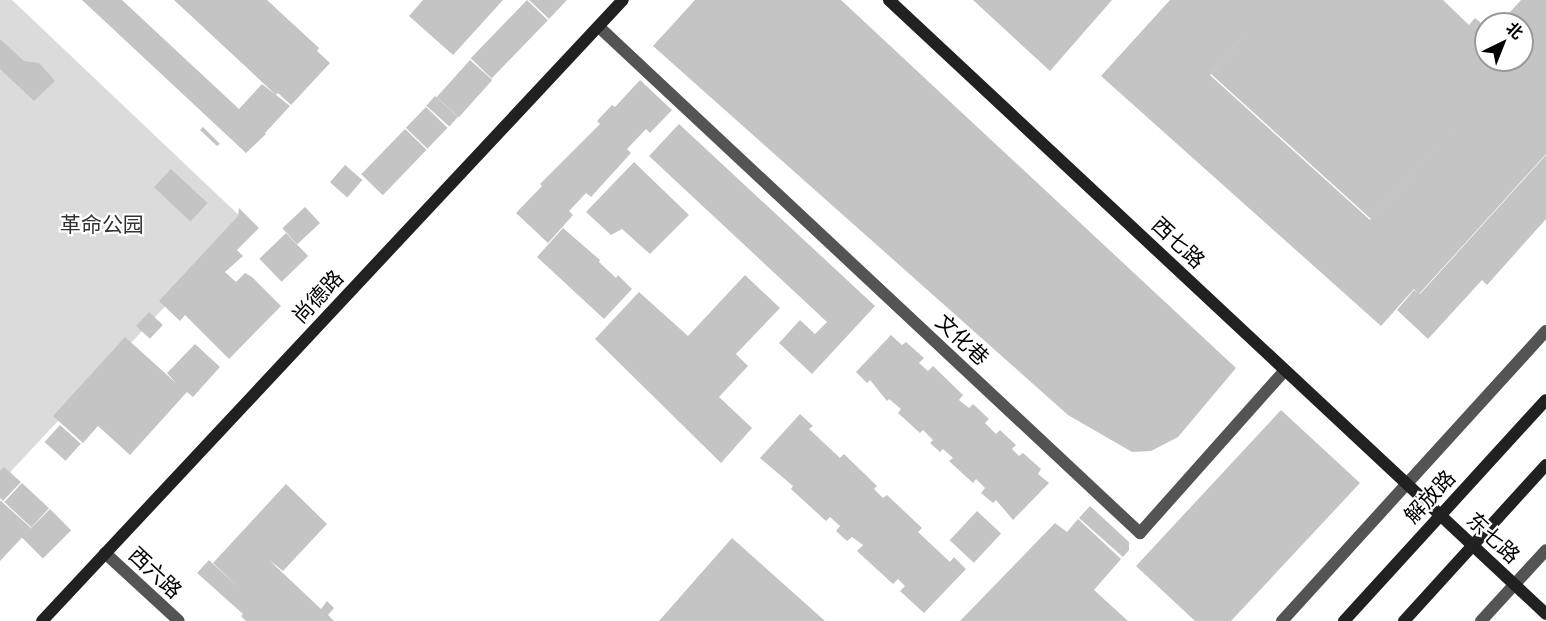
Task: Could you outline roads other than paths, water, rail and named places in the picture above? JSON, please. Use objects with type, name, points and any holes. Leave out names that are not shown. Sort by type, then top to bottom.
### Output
[{"type":"street","name":"尚德路","points":[[42,621],[623,0]]},
{"type":"street","name":"西七路","points":[[889,0],[1439,515]]},
{"type":"street","name":"文化巷","points":[[598,27],[1140,533],[1285,370]]},
{"type":"street","points":[[1282,621],[1546,331]]},
{"type":"street","name":"解放路","points":[[1344,621],[1546,400]]},
{"type":"street","points":[[1404,621],[1546,465]]},
{"type":"street","name":"东七路","points":[[1439,515],[1546,614]]},
{"type":"street","points":[[1481,621],[1546,550]]},
{"type":"street","name":"西六路","points":[[105,553],[179,621]]},
{"type":"park label","name":"革命公园","points":[[102,225]]}]
